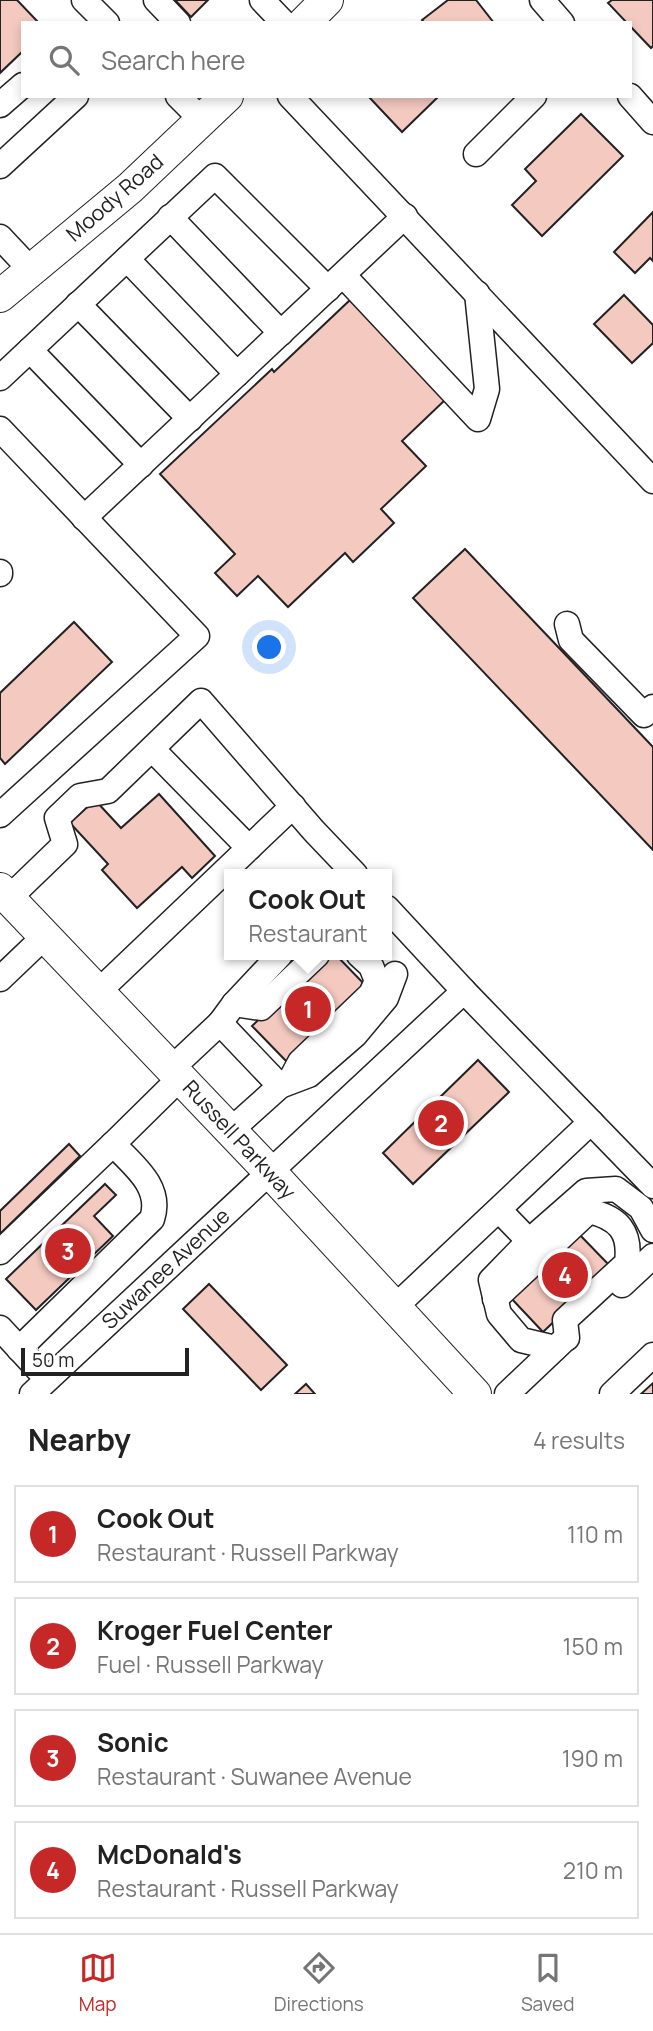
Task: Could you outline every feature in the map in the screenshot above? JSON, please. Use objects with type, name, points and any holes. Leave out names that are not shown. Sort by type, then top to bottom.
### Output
[{"type":"main road","points":[[306,21],[327,0]]},
{"type":"main road","name":"Moody Road","points":[[0,296],[130,188],[225,98]]},
{"type":"main road","name":"Russell Parkway","points":[[4,893],[231,1130],[475,1394]]},
{"type":"street","points":[[156,0],[176,21]]},
{"type":"street","points":[[262,0],[282,21]]},
{"type":"street","points":[[542,0],[560,21]]},
{"type":"street","points":[[0,105],[21,87]]},
{"type":"street","points":[[0,166],[74,98]]},
{"type":"street","points":[[180,98],[202,120]]},
{"type":"street","points":[[292,98],[653,481]]},
{"type":"street","points":[[476,154],[532,98]]},
{"type":"street","points":[[631,98],[653,122]]},
{"type":"street","points":[[0,378],[215,176],[335,282],[478,419],[488,389],[477,293]]},
{"type":"street","points":[[84,518],[405,216]]},
{"type":"street","points":[[170,218],[281,333]]},
{"type":"street","points":[[0,237],[31,270]]},
{"type":"street","points":[[127,259],[237,374]]},
{"type":"street","points":[[78,304],[190,419]]},
{"type":"street","points":[[30,350],[141,465]]},
{"type":"street","points":[[0,429],[197,636],[0,815]]},
{"type":"street","points":[[567,624],[572,640],[644,715],[653,707]]},
{"type":"street","points":[[4,893],[65,844],[57,818],[80,796],[108,791],[201,701],[350,869]]},
{"type":"street","points":[[152,749],[249,848]]},
{"type":"street","points":[[227,869],[293,806]]},
{"type":"street","points":[[98,992],[224,872]]},
{"type":"street","points":[[392,913],[649,1182],[628,1197]]},
{"type":"street","points":[[0,979],[45,936]]},
{"type":"street","points":[[285,1083],[309,1075],[355,1035],[386,998],[395,974],[423,947]]},
{"type":"street","points":[[0,1252],[113,1144],[276,960]]},
{"type":"street","points":[[227,1014],[261,1008],[312,960]]},
{"type":"street","points":[[231,1130],[285,1083],[300,1062],[371,994],[377,981],[371,966],[364,960]]},
{"type":"street","points":[[380,960],[395,974]]},
{"type":"street","name":"Suwanee Avenue","points":[[39,1387],[464,991]]},
{"type":"street","points":[[227,1014],[285,1083]]},
{"type":"street","points":[[396,1307],[591,1122]]},
{"type":"street","points":[[19,1349],[152,1219],[155,1212],[155,1195],[146,1179],[113,1144]]},
{"type":"street","points":[[561,1343],[522,1340],[499,1314],[491,1280],[528,1241],[586,1191],[616,1189],[641,1208],[653,1230]]},
{"type":"street","points":[[499,1210],[528,1241]]},
{"type":"street","points":[[495,1300],[589,1211],[607,1215],[621,1226],[629,1249],[627,1264],[565,1320],[561,1343]]},
{"type":"street","points":[[507,1394],[653,1256]]},
{"type":"street","points":[[0,1328],[19,1349],[39,1387]]},
{"type":"street","points":[[612,1394],[653,1354]]},
{"type":"building","points":[[0,0],[17,0],[37,21],[21,21],[21,53],[0,73]]},
{"type":"building","points":[[175,0],[208,0],[191,17]]},
{"type":"building","points":[[448,0],[476,0],[492,21],[423,21]]},
{"type":"building","points":[[612,0],[653,0],[651,48],[632,28],[632,21],[625,21],[608,3]]},
{"type":"building","points":[[370,98],[437,98],[402,132]]},
{"type":"building","points":[[581,114],[623,156],[542,236],[512,205],[536,181],[525,169]]},
{"type":"building","points":[[653,212],[653,261],[650,258],[635,273],[614,252]]},
{"type":"building","points":[[624,295],[653,325],[653,343],[632,363],[594,324]]},
{"type":"building","points":[[350,300],[445,400],[402,441],[426,466],[381,509],[394,523],[353,562],[345,553],[288,607],[258,576],[237,596],[215,573],[235,554],[160,474]]},
{"type":"building","points":[[465,549],[653,747],[653,850],[413,598]]},
{"type":"building","points":[[74,622],[112,662],[5,764],[0,758],[0,693]]},
{"type":"building","points":[[159,794],[215,856],[192,878],[182,867],[137,908],[102,870],[108,864],[70,823],[95,800],[121,828]]},
{"type":"building","points":[[320,960],[341,960],[368,988],[289,1064],[252,1026]]},
{"type":"building","points":[[478,1060],[509,1092],[413,1184],[383,1153]]},
{"type":"building","points":[[69,1144],[80,1156],[0,1234],[0,1211]]},
{"type":"building","points":[[105,1184],[116,1195],[94,1216],[113,1236],[36,1310],[6,1279]]},
{"type":"building","points":[[577,1232],[611,1267],[543,1332],[510,1297]]},
{"type":"building","points":[[209,1284],[287,1365],[261,1390],[183,1309]]},
{"type":"building","points":[[653,1383],[653,1394],[641,1394]]},
{"type":"building","points":[[306,1384],[315,1394],[295,1394]]},
{"type":"place","name":"Cook Out","points":[[308,1009]]},
{"type":"place","name":"Kroger Fuel Center","points":[[441,1123]]},
{"type":"place","name":"Sonic","points":[[68,1251]]},
{"type":"place","name":"McDonald's","points":[[565,1275]]}]
